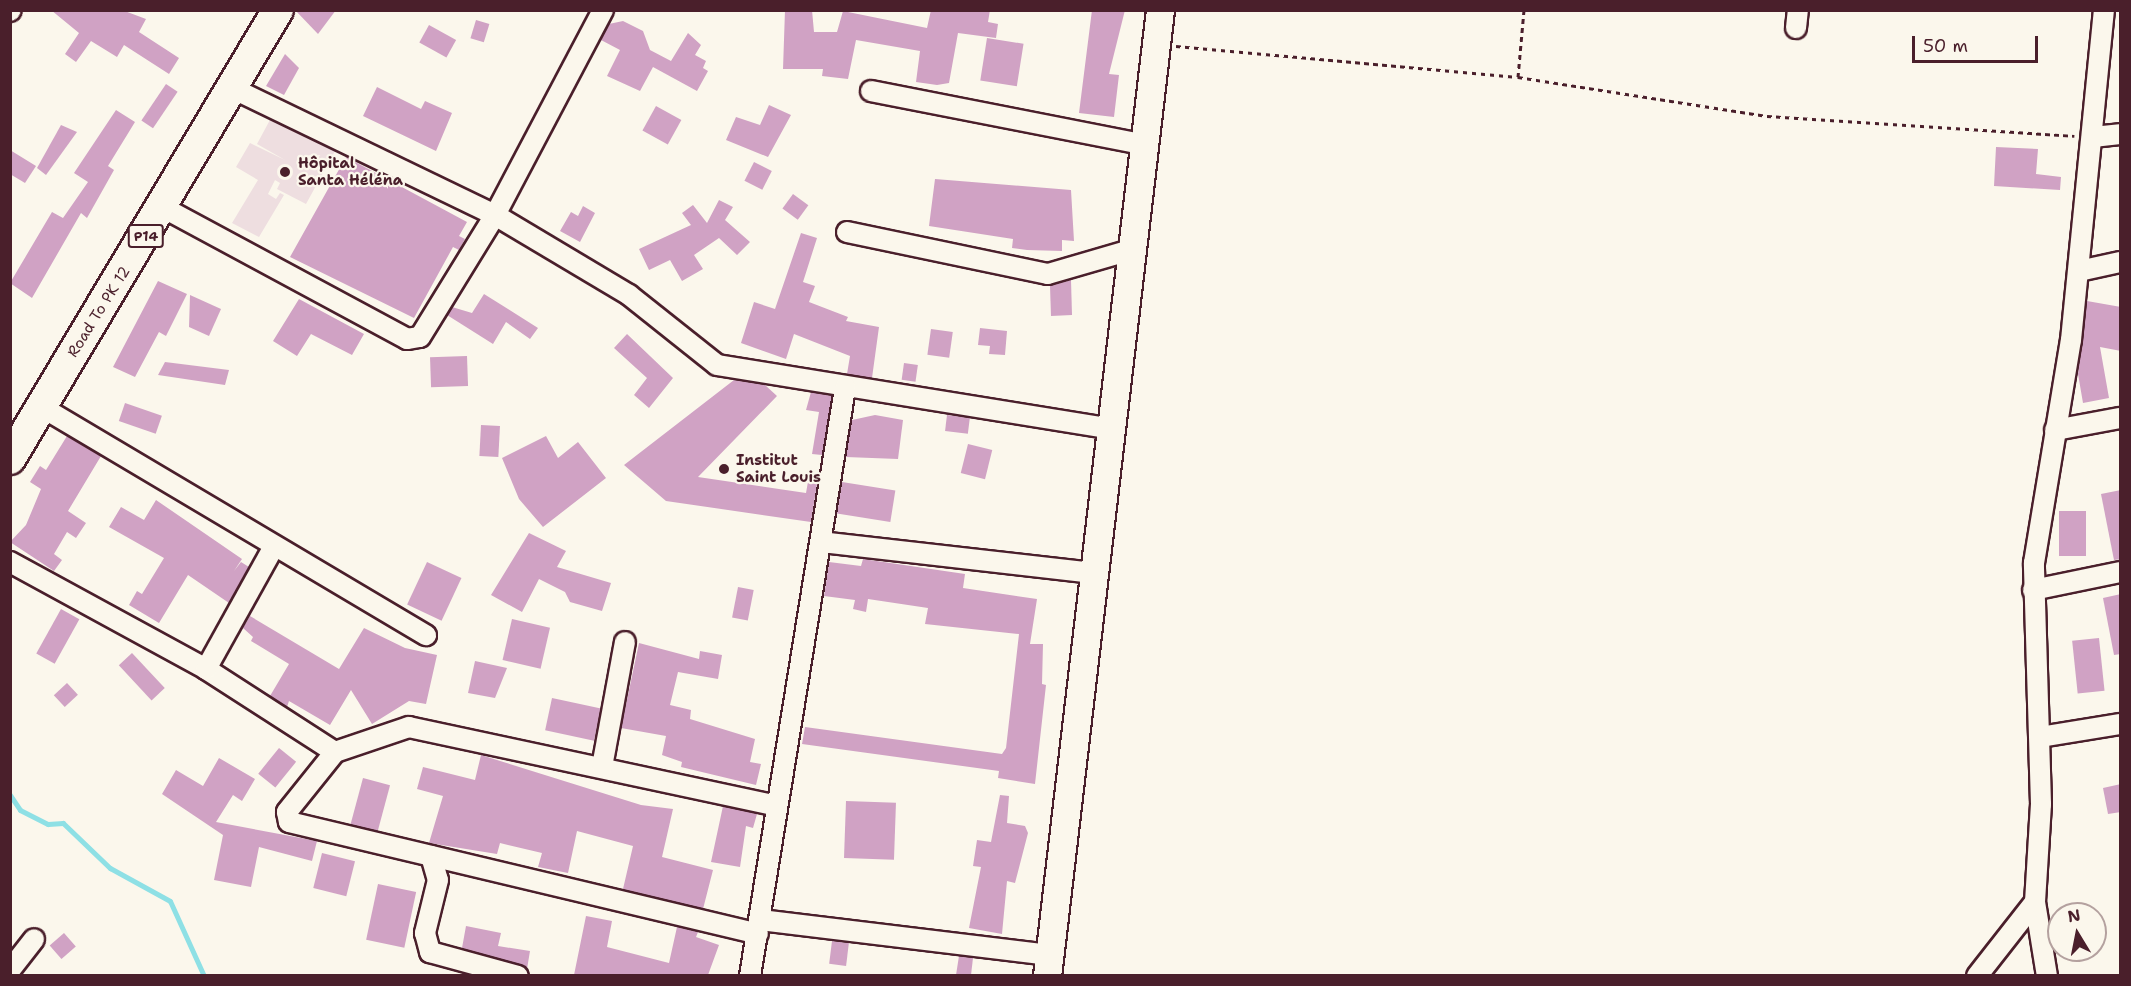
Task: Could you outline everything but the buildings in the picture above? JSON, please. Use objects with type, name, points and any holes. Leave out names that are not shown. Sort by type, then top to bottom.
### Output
[{"type":"main road","points":[[1048,965],[1092,573],[1147,144],[1160,10]]},
{"type":"main road","name":"Road To PK 12","points":[[10,459],[40,406],[164,208],[268,16]]},
{"type":"street","points":[[164,208],[407,339],[429,328],[495,215],[603,10]]},
{"type":"street","points":[[2047,975],[2035,902],[2040,737],[2033,590],[2079,271],[2104,10]]},
{"type":"street","points":[[230,87],[495,215],[629,295],[700,357],[733,369],[1110,429]]},
{"type":"street","points":[[871,91],[1147,144]]},
{"type":"street","points":[[2093,137],[2121,134]]},
{"type":"street","points":[[847,232],[1048,274],[1134,249]]},
{"type":"street","points":[[2079,271],[2121,262]]},
{"type":"street","points":[[750,975],[759,927],[774,805],[821,542],[845,388]]},
{"type":"street","points":[[40,406],[273,548],[426,635]]},
{"type":"street","points":[[2055,430],[2121,418]]},
{"type":"street","points":[[821,542],[1092,573]]},
{"type":"street","points":[[206,669],[273,548]]},
{"type":"street","points":[[10,562],[206,669],[335,752]]},
{"type":"street","points":[[2033,590],[2121,572]]},
{"type":"street","points":[[602,767],[625,642]]},
{"type":"street","points":[[2040,737],[2121,724]]},
{"type":"street","points":[[774,805],[409,727],[335,752],[287,812],[289,822],[431,856],[759,927],[1048,965]]},
{"type":"street","points":[[431,856],[438,880],[425,933],[430,952],[518,975]]},
{"type":"street","points":[[1977,975],[2035,902]]},
{"type":"street","points":[[10,970],[34,939]]},
{"type":"path","points":[[1518,77],[1524,10]]},
{"type":"path","points":[[1156,45],[1518,77],[1767,116],[2093,137]]},
{"type":"shaded area","name":"Hôpital Santa Héléna","points":[[271,118],[335,151],[306,204],[277,189],[280,183],[275,180],[268,194],[276,199],[280,193],[284,195],[259,237],[232,223],[258,180],[236,167],[250,143],[285,160],[257,144]]},
{"type":"waterway","points":[[10,795],[20,810],[48,824],[63,823],[110,868],[170,901],[204,976]]},
{"type":"place","name":"Hôpital Santa Héléna","points":[[285,172]]},
{"type":"place","name":"Institut Saint Louis","points":[[724,469]]}]
